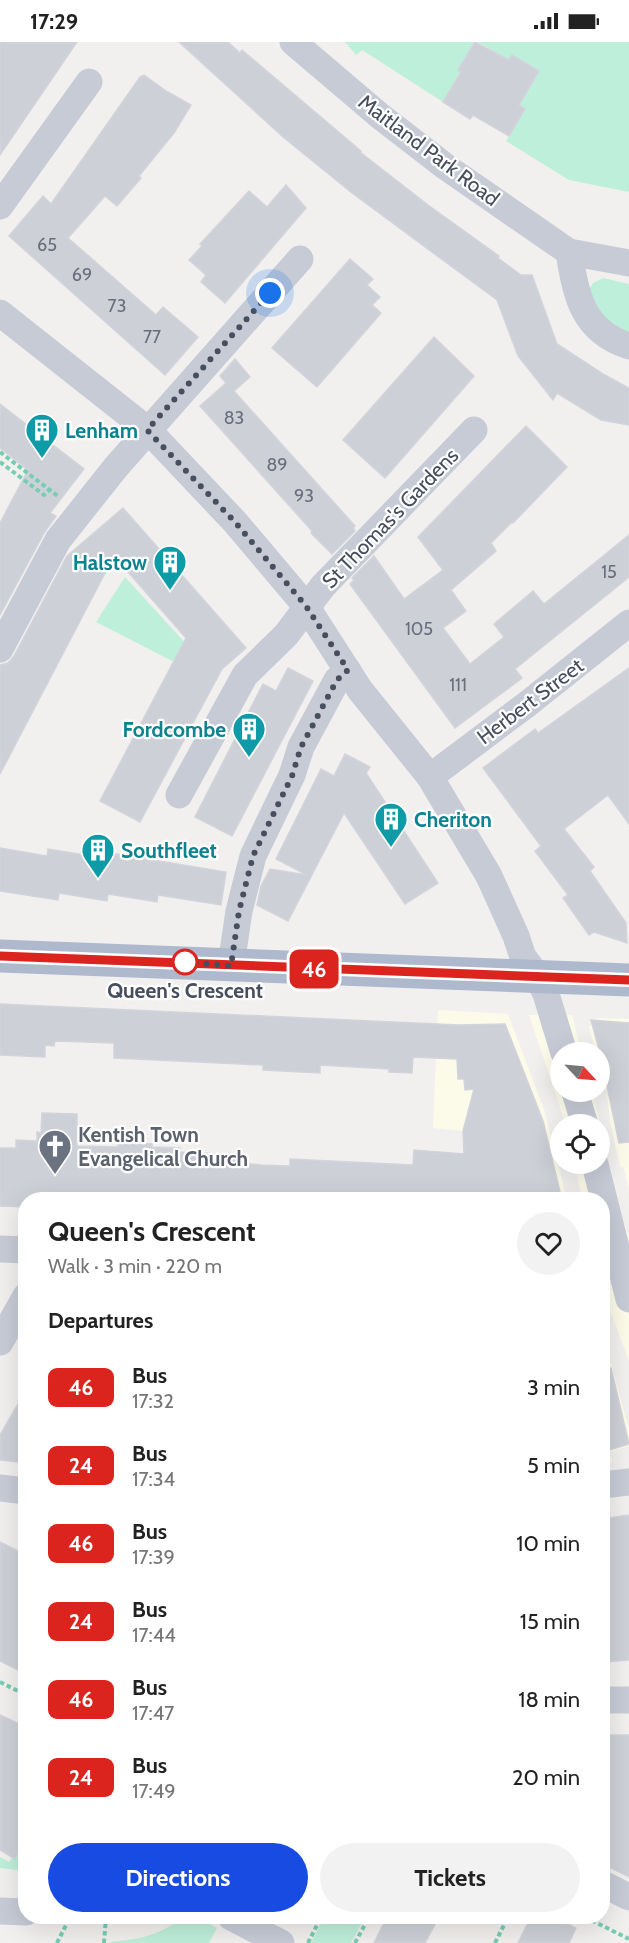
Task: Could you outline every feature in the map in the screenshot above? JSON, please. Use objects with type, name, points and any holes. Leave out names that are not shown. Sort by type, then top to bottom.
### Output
[{"type":"main road","points":[[0,956],[629,980]]},
{"type":"street","name":"Maitland Park Road","points":[[293,42],[380,116],[446,167],[569,252],[629,263]]},
{"type":"street","points":[[0,206],[89,82]]},
{"type":"street","points":[[569,252],[574,284],[582,308],[594,325],[609,338],[629,346]]},
{"type":"street","points":[[0,650],[58,540],[147,430],[300,259]]},
{"type":"street","points":[[0,313],[147,430],[235,522],[306,606],[360,690],[430,777],[489,876],[523,957],[546,994],[561,1042]]},
{"type":"street","name":"St Thomas's Gardens","points":[[180,795],[245,675],[286,635],[323,586],[474,430]]},
{"type":"street","name":"Herbert Street","points":[[430,777],[526,705],[629,623]]},
{"type":"street","points":[[231,966],[239,911],[253,856],[292,776],[301,747],[337,680],[348,670]]},
{"type":"street","points":[[600,1174],[608,1192]]},
{"type":"street","points":[[610,1196],[620,1218],[618,1284]]},
{"type":"street","points":[[0,1249],[18,1250]]},
{"type":"street","points":[[0,1342],[18,1310]]},
{"type":"street","points":[[610,1484],[629,1482]]},
{"type":"street","points":[[0,1488],[18,1490]]},
{"type":"street","points":[[610,1700],[629,1700]]},
{"type":"street","points":[[610,1888],[629,1897]]},
{"type":"street","points":[[0,1911],[18,1912]]},
{"type":"street","points":[[245,1924],[282,1943]]},
{"type":"path","points":[[0,452],[63,500]]},
{"type":"path","points":[[0,462],[45,495],[49,489]]},
{"type":"path","points":[[0,1682],[18,1691]]},
{"type":"path","points":[[57,1943],[66,1924]]},
{"type":"path","points":[[105,1943],[106,1924]]},
{"type":"path","points":[[308,1943],[318,1924]]},
{"type":"path","points":[[355,1943],[365,1924]]},
{"type":"path","points":[[495,1943],[504,1924]]},
{"type":"path","points":[[599,1924],[629,1939]]},
{"type":"shaded area","points":[[438,1010],[508,1014],[545,1112],[550,1132],[550,1174],[560,1174],[565,1192],[465,1192],[463,1131],[433,1128]]},
{"type":"shaded area","points":[[529,1015],[572,1015],[579,1042],[550,1042],[550,1077]]},
{"type":"shaded area","points":[[597,1018],[629,1019],[629,1191],[624,1168],[620,1166],[610,1121],[608,1102],[610,1102],[610,1042],[593,1042],[589,1027]]},
{"type":"shaded area","points":[[558,1102],[595,1102],[598,1114],[562,1114]]},
{"type":"shaded area","points":[[610,1173],[615,1198],[629,1236],[629,1361],[610,1311],[610,1192],[580,1192],[577,1174]]},
{"type":"shaded area","points":[[610,1360],[629,1428],[629,1446],[610,1452]]},
{"type":"green space","points":[[345,42],[475,42],[458,70],[461,72],[443,102],[362,50],[356,55]]},
{"type":"green space","points":[[478,42],[629,42],[629,192],[569,180],[506,141],[525,109],[519,105],[539,71],[513,55],[509,60]]},
{"type":"green space","points":[[603,278],[629,284],[629,333],[609,322],[592,297],[589,290],[593,283]]},
{"type":"green space","points":[[125,577],[218,679],[215,683],[96,622]]},
{"type":"green space","points":[[18,1848],[18,1870],[0,1868],[0,1857],[9,1862]]},
{"type":"green space","points":[[210,1924],[217,1928],[209,1943],[109,1943],[153,1934],[172,1925]]},
{"type":"green space","points":[[320,1924],[361,1924],[351,1943],[311,1943]]},
{"type":"building","points":[[0,42],[77,42],[0,155]]},
{"type":"building","points":[[179,42],[228,42],[240,53],[242,50],[360,152],[428,205],[499,256],[498,258],[521,275],[532,275],[557,344],[629,388],[629,425],[601,420],[557,393],[553,400],[518,356],[497,300],[352,193],[283,137]]},
{"type":"building","points":[[475,42],[509,60],[512,55],[539,71],[519,105],[525,109],[509,136],[473,115],[470,119],[443,102],[461,72],[458,70]]},
{"type":"building","points":[[144,75],[191,105],[174,133],[117,206],[105,196],[68,238],[156,315],[163,307],[198,337],[165,375],[9,236],[43,196],[51,204],[140,77]]},
{"type":"building","points":[[286,185],[306,208],[225,303],[201,282],[206,275],[189,260],[202,246],[200,244],[249,191],[267,207]]},
{"type":"building","points":[[350,259],[373,279],[367,285],[380,297],[372,305],[381,313],[317,387],[272,348]]},
{"type":"building","points":[[434,337],[474,376],[385,478],[343,440]]},
{"type":"building","points":[[235,359],[250,377],[234,391],[355,526],[353,528],[355,531],[332,554],[200,406],[226,383],[220,376]]},
{"type":"building","points":[[0,404],[84,469],[50,513],[56,516],[44,533],[0,615],[0,523],[28,470],[0,448]]},
{"type":"building","points":[[526,426],[567,467],[491,543],[496,551],[451,590],[466,611],[443,628],[470,664],[504,637],[494,624],[533,591],[544,604],[629,535],[629,577],[515,669],[522,678],[455,728],[350,584],[354,580],[352,578],[374,556],[404,599],[443,570],[418,537]]},
{"type":"building","points":[[123,508],[246,648],[222,669],[140,822],[100,801],[186,638],[114,556],[0,774],[0,665],[8,663],[14,656],[67,556]]},
{"type":"building","name":"Fordcombe","points":[[288,668],[313,681],[232,836],[195,817],[263,684],[276,691]]},
{"type":"building","points":[[629,668],[629,824],[608,795],[564,829],[594,867],[590,871],[626,923],[627,943],[594,932],[589,935],[563,898],[568,895],[535,851],[541,846],[483,768],[535,729],[538,733]]},
{"type":"building","name":"Cheriton","points":[[345,754],[370,767],[366,773],[438,883],[405,904],[344,813],[288,921],[257,905],[261,886],[270,869],[307,875],[276,859],[321,769],[334,776]]},
{"type":"building","name":"Southfleet","points":[[0,848],[47,856],[48,849],[98,857],[99,851],[226,872],[221,905],[158,895],[157,902],[108,894],[107,901],[59,893],[58,900],[0,891]]},
{"type":"building","points":[[0,1004],[459,1025],[505,1024],[543,1121],[550,1150],[550,1174],[556,1174],[560,1192],[18,1192],[18,1207],[0,1206],[0,1148],[16,1148],[16,1140],[37,1141],[37,1132],[41,1133],[42,1113],[77,1114],[77,1146],[118,1147],[118,1142],[152,1144],[152,1147],[180,1148],[178,1152],[241,1155],[241,1163],[261,1165],[290,1166],[290,1159],[413,1165],[414,1150],[464,1154],[463,1131],[474,1089],[465,1090],[464,1079],[458,1079],[457,1059],[413,1057],[412,1073],[389,1072],[389,1069],[320,1065],[320,1073],[263,1070],[263,1065],[114,1058],[114,1043],[55,1041],[54,1046],[45,1045],[45,1057],[0,1055]]},
{"type":"building","points":[[591,1020],[629,1023],[629,1142],[619,1143],[610,1100],[610,1042],[597,1042]]},
{"type":"building","points":[[610,1368],[629,1444],[610,1450]]},
{"type":"building","points":[[18,1404],[18,1462],[0,1460],[0,1435]]},
{"type":"building","points":[[629,1515],[629,1660],[610,1661],[610,1518]]},
{"type":"building","points":[[0,1542],[18,1551],[18,1670],[0,1661]]},
{"type":"building","points":[[0,1715],[18,1723],[18,1853],[15,1859],[0,1850]]},
{"type":"building","points":[[610,1735],[629,1735],[629,1877],[610,1868]]},
{"type":"building","points":[[384,1924],[435,1924],[425,1943],[374,1943]]},
{"type":"building","points":[[528,1924],[568,1924],[576,1928],[569,1943],[518,1943]]},
{"type":"bus line","name":"46","points":[[0,956],[629,980]]},
{"type":"place","name":"Lenham","points":[[42,459]]},
{"type":"place","name":"Halstow","points":[[170,591]]},
{"type":"place","name":"Fordcombe","points":[[249,758]]},
{"type":"place","name":"Cheriton","points":[[391,848]]},
{"type":"place","name":"Southfleet","points":[[98,879]]},
{"type":"place","name":"Queen's Crescent","points":[[185,962]]},
{"type":"place","name":"Kentish Town Evangelical Church","points":[[55,1175]]},
{"type":"route","points":[[185,962],[231,966],[239,911],[253,856],[292,776],[301,747],[337,680],[348,670],[306,606],[235,522],[147,430],[270,293]]}]
